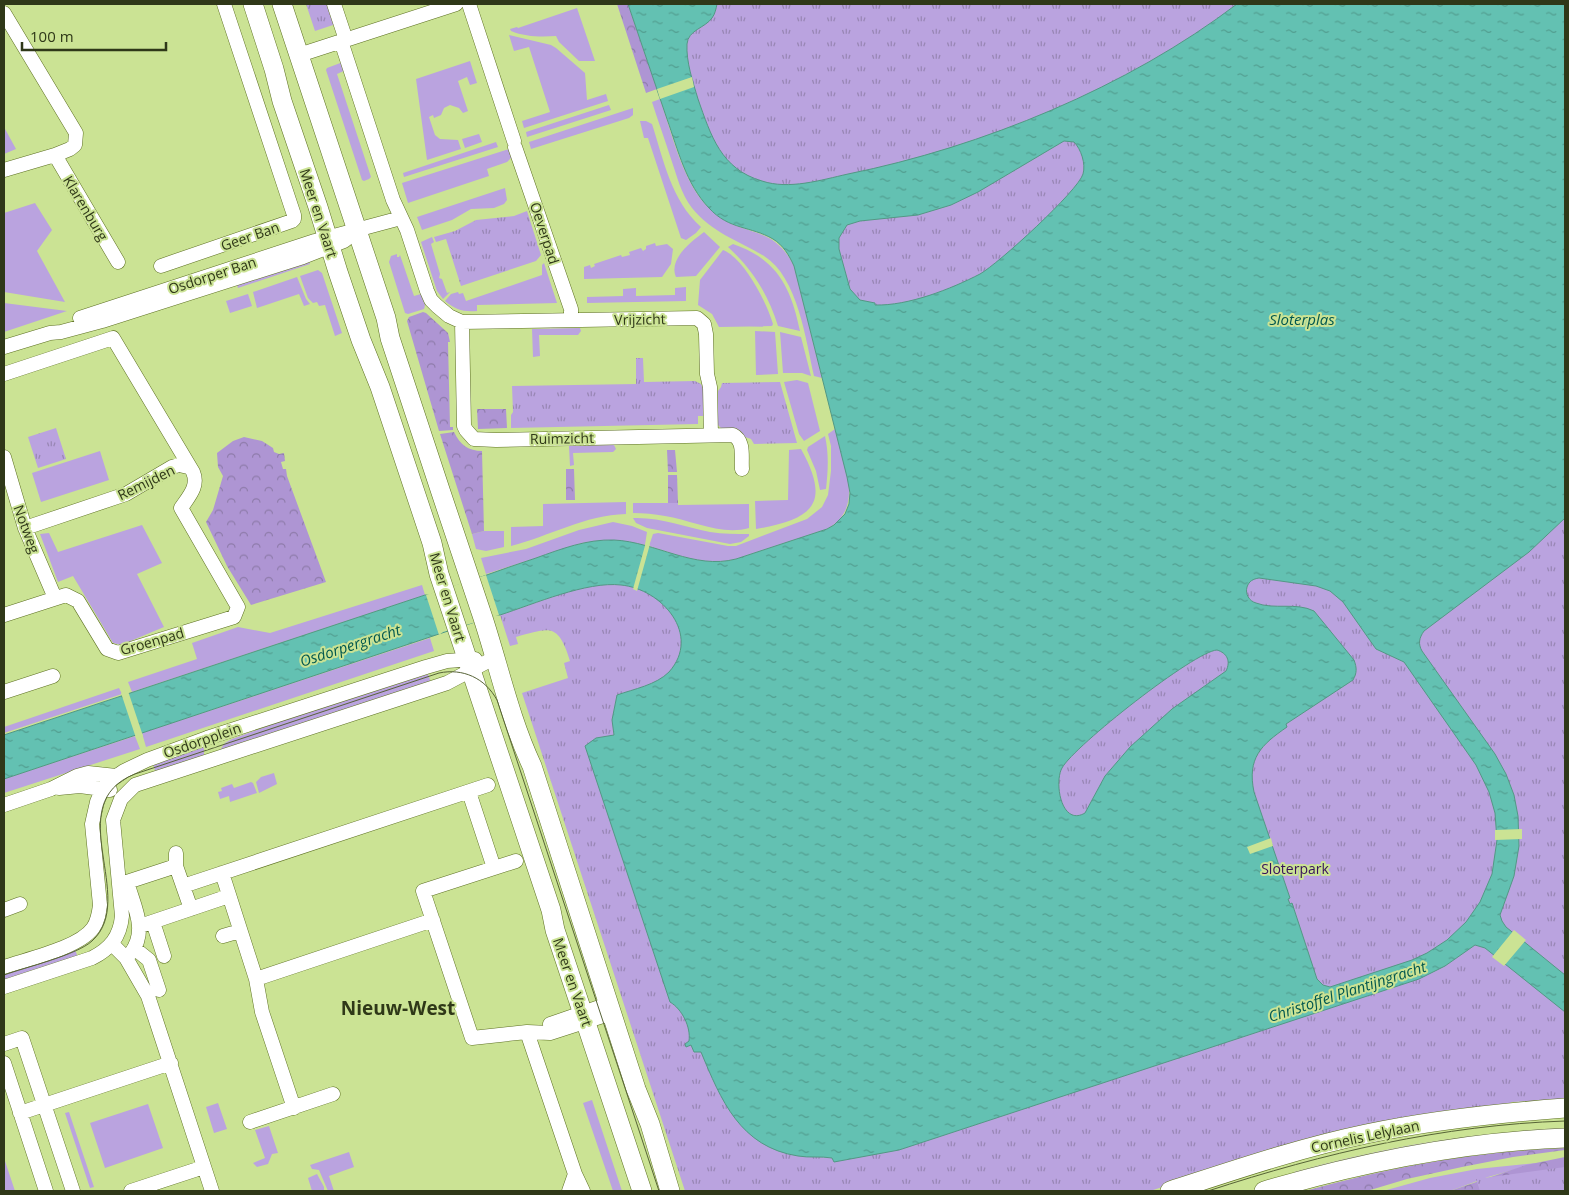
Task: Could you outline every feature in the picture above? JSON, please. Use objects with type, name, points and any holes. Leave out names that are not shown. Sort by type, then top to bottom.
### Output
[{"type":"main road","name":"Meer en Vaart","points":[[253,4],[286,114],[361,340],[380,387],[429,534],[444,590],[642,1191]]},
{"type":"main road","name":"Meer en Vaart","points":[[282,4],[386,318],[392,346],[483,619],[494,658],[524,749],[532,766],[636,1089],[650,1124],[670,1191]]},
{"type":"main road","name":"Cornelis Lelylaan","points":[[1170,1191],[1301,1150],[1367,1134],[1446,1119],[1565,1108]]},
{"type":"main road","name":"Cornelis Lelylaan","points":[[1264,1191],[1351,1167],[1416,1154],[1506,1142],[1565,1138]]},
{"type":"street","name":"Meer en Vaart","points":[[224,4],[294,219]]},
{"type":"street","points":[[334,4],[393,200],[431,300],[449,316],[462,322]]},
{"type":"street","points":[[299,55],[456,4]]},
{"type":"street","name":"Oeverpad","points":[[468,4],[571,309],[571,320]]},
{"type":"street","points":[[4,13],[76,133],[75,144],[70,149],[4,170]]},
{"type":"street","name":"Klarenburg","points":[[55,155],[118,262]]},
{"type":"street","points":[[357,231],[401,218]]},
{"type":"street","name":"Geer Ban","points":[[160,266],[294,219]]},
{"type":"street","name":"Osdorper Ban","points":[[4,347],[50,333],[61,332],[99,317],[215,279],[329,243],[344,241],[357,231]]},
{"type":"street","name":"Geer Ban","points":[[205,251],[215,279]]},
{"type":"street","points":[[99,317],[188,467]]},
{"type":"street","name":"Vrijzicht","points":[[462,322],[697,318],[704,324],[706,334],[711,435]]},
{"type":"street","name":"Ruimzicht","points":[[462,322],[464,426],[474,438],[501,440],[733,435],[737,437],[741,446],[742,470]]},
{"type":"street","points":[[4,374],[113,338]]},
{"type":"street","name":"Notweg","points":[[4,457],[25,528],[61,597]]},
{"type":"street","name":"Remijden","points":[[25,528],[126,494],[172,467],[188,467],[196,479],[195,486],[181,508],[238,607],[234,617]]},
{"type":"street","points":[[4,615],[61,597]]},
{"type":"street","name":"Groenpad","points":[[61,597],[78,601],[107,649],[118,653],[234,617]]},
{"type":"street","points":[[447,661],[459,652],[459,635]]},
{"type":"street","name":"Osdorpplein","points":[[447,683],[469,665],[494,658]]},
{"type":"street","name":"Osdorpplein","points":[[4,967],[73,944],[90,931],[96,922],[100,905],[93,818],[96,802],[102,790],[116,776],[147,760],[207,738],[392,677],[447,661],[469,665]]},
{"type":"street","points":[[4,692],[53,676]]},
{"type":"street","name":"Osdorpplein","points":[[130,789],[148,780],[447,683],[462,683],[478,689]]},
{"type":"street","points":[[4,805],[51,789],[77,776],[88,774],[116,776]]},
{"type":"street","points":[[51,789],[80,786],[102,790],[130,789]]},
{"type":"street","points":[[183,886],[488,786]]},
{"type":"street","points":[[4,987],[87,960],[107,948],[120,930],[122,916],[113,820],[117,807],[130,789]]},
{"type":"street","points":[[469,792],[494,868]]},
{"type":"street","points":[[149,960],[169,954],[146,924],[127,882],[176,859],[191,909]]},
{"type":"street","points":[[516,861],[423,892],[472,1038],[527,1032],[584,1018],[610,1009]]},
{"type":"street","points":[[222,873],[256,978],[262,1011],[294,1108]]},
{"type":"street","points":[[159,990],[149,960],[132,951],[146,924],[229,896]]},
{"type":"street","points":[[4,910],[20,904]]},
{"type":"street","points":[[256,978],[433,920]]},
{"type":"street","points":[[223,936],[240,931]]},
{"type":"street","points":[[107,948],[126,958],[144,986],[212,1191]]},
{"type":"street","points":[[527,1032],[575,1174],[583,1191]]},
{"type":"street","points":[[4,1044],[22,1038],[73,1191]]},
{"type":"street","points":[[4,1063],[46,1191]]},
{"type":"street","points":[[20,1113],[171,1063]]},
{"type":"street","points":[[250,1122],[333,1094]]},
{"type":"street","points":[[131,1191],[204,1167]]},
{"type":"street","points":[[569,1191],[575,1174]]},
{"type":"green space","points":[[306,4],[329,4],[336,24],[315,31]]},
{"type":"green space","points":[[617,4],[628,4],[657,89],[646,93]]},
{"type":"green space","points":[[651,4],[1286,4],[1127,207],[850,359],[791,202],[698,151]]},
{"type":"green space","points":[[577,8],[595,61],[579,61],[559,42],[556,36],[528,35],[516,33],[510,29],[518,28]]},
{"type":"green space","points":[[509,35],[551,45],[556,48],[585,73],[587,100],[606,94],[608,101],[524,128],[522,121],[550,112],[529,47],[514,51]]},
{"type":"green space","points":[[470,61],[477,83],[470,85],[467,77],[458,81],[468,111],[463,113],[459,108],[450,105],[444,108],[441,115],[434,118],[433,115],[429,117],[435,135],[440,139],[458,140],[461,149],[427,160],[416,79]]},
{"type":"green space","points":[[343,62],[346,70],[337,74],[371,177],[364,181],[362,180],[326,70]]},
{"type":"green space","points":[[660,99],[686,173],[701,199],[723,219],[734,225],[756,232],[776,243],[785,252],[794,266],[822,378],[814,376],[799,311],[793,294],[776,266],[764,256],[708,224],[688,203],[652,102]]},
{"type":"green space","points":[[609,105],[611,110],[527,137],[526,132]]},
{"type":"green space","points":[[633,108],[633,115],[629,118],[531,149],[529,142]]},
{"type":"green space","points":[[640,121],[652,124],[675,192],[682,205],[701,227],[686,240],[681,238],[648,138],[644,138]]},
{"type":"green space","points":[[4,127],[16,149],[4,154]]},
{"type":"green space","points":[[479,134],[482,142],[465,148],[462,139]]},
{"type":"green space","points":[[496,142],[498,147],[404,177],[403,173]]},
{"type":"green space","points":[[509,149],[512,157],[507,162],[487,169],[489,176],[408,203],[402,183]]},
{"type":"green space","points":[[505,188],[507,200],[504,204],[494,208],[471,209],[452,220],[422,230],[417,217]]},
{"type":"green space","points":[[35,203],[52,230],[37,251],[65,302],[4,292],[4,213]]},
{"type":"green space","points":[[527,211],[541,255],[536,261],[461,286],[446,239],[436,242],[434,237],[455,231],[476,220],[514,216]]},
{"type":"green space","points":[[704,232],[720,247],[696,276],[676,277],[674,270],[678,257],[688,245]]},
{"type":"green space","points":[[432,237],[434,242],[431,244],[440,274],[439,278],[442,279],[447,293],[450,292],[443,299],[437,291],[421,242]]},
{"type":"green space","points":[[655,243],[656,246],[667,244],[673,249],[671,264],[662,277],[584,279],[584,267],[590,265],[591,268],[595,266],[594,264],[621,255],[622,257],[630,255],[629,252],[641,248],[643,251],[646,249],[646,246]]},
{"type":"green space","points":[[733,244],[761,258],[780,277],[792,301],[800,331],[778,326],[759,283],[728,247]]},
{"type":"green space","points":[[723,250],[739,262],[754,282],[770,315],[772,326],[719,327],[712,314],[698,305],[700,280]]},
{"type":"green space","points":[[397,254],[397,257],[400,255],[414,296],[421,294],[425,305],[424,309],[408,314],[405,313],[389,262],[391,256]]},
{"type":"green space","points":[[309,261],[310,264],[238,288],[236,282]]},
{"type":"green space","points":[[544,263],[557,303],[477,305],[477,311],[464,311],[445,301],[451,294],[458,292],[459,294],[463,293],[466,301],[542,275],[542,265]]},
{"type":"green space","points":[[318,270],[322,273],[342,333],[335,336],[325,305],[319,306],[317,302],[313,303],[308,298],[300,276]]},
{"type":"green space","points":[[297,277],[310,304],[304,306],[299,294],[257,308],[253,292]]},
{"type":"green space","points":[[686,287],[686,301],[587,303],[587,297],[623,296],[623,289],[636,288],[636,296],[675,295],[675,288]]},
{"type":"green space","points":[[248,294],[252,306],[230,313],[226,301]]},
{"type":"green space","points":[[4,303],[67,311],[4,332]]},
{"type":"green space","points":[[423,312],[448,333],[450,342],[448,342],[450,427],[453,427],[453,430],[439,431],[407,321],[409,317]]},
{"type":"green space","points":[[580,328],[581,331],[578,335],[539,335],[540,356],[533,357],[532,329]]},
{"type":"green space","points":[[755,331],[775,332],[778,374],[756,375]]},
{"type":"green space","points":[[780,332],[801,337],[811,376],[802,373],[783,373]]},
{"type":"green space","points":[[636,358],[643,358],[644,382],[695,381],[701,384],[703,388],[704,416],[698,416],[698,424],[511,428],[511,415],[513,412],[512,386],[636,384]]},
{"type":"green space","points":[[797,380],[808,383],[820,431],[804,441],[799,434],[784,382]]},
{"type":"green space","points":[[780,382],[797,443],[754,444],[751,439],[745,437],[738,430],[721,428],[716,423],[718,391],[722,383]]},
{"type":"green space","points":[[477,409],[506,409],[507,428],[478,429]]},
{"type":"green space","points":[[56,428],[66,459],[38,468],[28,437]]},
{"type":"green space","points":[[835,429],[849,483],[849,497],[846,509],[839,520],[827,529],[725,561],[714,562],[692,559],[649,546],[653,534],[658,533],[736,546],[807,519],[822,507],[828,495],[831,471],[831,446],[828,434]]},
{"type":"green space","points":[[454,432],[465,446],[473,450],[482,451],[484,531],[472,534],[440,434]]},
{"type":"green space","points":[[825,436],[828,456],[827,482],[826,489],[820,490],[816,471],[807,450],[808,447]]},
{"type":"green space","points":[[244,437],[262,441],[273,448],[274,452],[284,453],[285,461],[281,462],[283,469],[286,469],[326,582],[251,605],[227,566],[206,522],[213,510],[223,476],[218,467],[217,453],[233,441]]},
{"type":"green space","points":[[614,445],[616,449],[613,452],[573,453],[574,465],[570,466],[569,446]]},
{"type":"green space","points":[[801,449],[815,484],[815,496],[811,506],[803,514],[791,520],[756,529],[755,501],[788,500],[789,450]]},
{"type":"green space","points":[[667,450],[675,450],[677,472],[668,472]]},
{"type":"green space","points":[[100,451],[109,480],[41,502],[32,473]]},
{"type":"green space","name":"Sloterpark","points":[[1565,459],[1565,1099],[1512,1102],[1502,1107],[1227,1166],[1150,1191],[685,1191],[522,693],[568,678],[564,663],[570,661],[566,648],[557,634],[545,630],[516,637],[518,644],[510,646],[500,615],[608,577],[1286,535]]},
{"type":"green space","points":[[566,469],[574,469],[575,500],[566,500]]},
{"type":"green space","points":[[668,475],[677,475],[678,503],[668,503]]},
{"type":"green space","points":[[626,502],[626,514],[596,518],[511,546],[511,527],[543,526],[543,504]]},
{"type":"green space","points":[[633,503],[678,503],[678,505],[749,504],[749,528],[739,530],[717,529],[665,516],[633,513]]},
{"type":"green space","points":[[633,518],[653,519],[710,532],[749,534],[749,536],[741,542],[730,544],[647,528],[636,523]]},
{"type":"green space","points":[[613,522],[632,526],[647,532],[645,545],[614,541],[582,543],[486,574],[481,558],[526,549],[579,530]]},
{"type":"green space","points":[[142,525],[162,563],[137,574],[164,627],[121,645],[113,643],[73,576],[58,582],[40,534],[49,533],[58,552]]},
{"type":"green space","points":[[484,531],[504,531],[504,547],[486,551],[476,549],[472,534]]},
{"type":"green space","points":[[422,585],[425,595],[132,692],[128,682],[197,659],[192,643],[238,627],[270,633]]},
{"type":"green space","points":[[430,638],[434,651],[146,747],[142,733]]},
{"type":"green space","points":[[428,674],[431,683],[218,753],[225,743],[268,726],[267,722]]},
{"type":"green space","points":[[119,688],[122,694],[4,733],[4,727]]},
{"type":"green space","points":[[135,736],[140,749],[4,793],[4,779]]},
{"type":"green space","points":[[208,742],[204,750],[204,759],[156,774],[153,764]]},
{"type":"green space","points":[[274,773],[277,784],[259,793],[256,782],[261,777]]},
{"type":"green space","points":[[251,782],[257,793],[230,802],[229,796],[220,799],[218,792],[222,791],[221,788],[232,784],[234,788]]},
{"type":"green space","points":[[74,947],[79,960],[4,984],[4,970]]},
{"type":"green space","points":[[592,1100],[622,1191],[613,1191],[583,1103]]},
{"type":"green space","points":[[218,1103],[227,1129],[214,1133],[206,1107]]},
{"type":"green space","points":[[148,1104],[163,1148],[105,1168],[90,1123]]},
{"type":"green space","points":[[69,1112],[94,1187],[90,1188],[65,1113]]},
{"type":"green space","points":[[269,1126],[278,1153],[272,1154],[268,1164],[257,1167],[253,1163],[265,1158],[255,1130]]},
{"type":"green space","points":[[1565,1128],[1565,1133],[1296,1176],[1294,1172],[1361,1155],[1428,1142],[1497,1133]]},
{"type":"green space","points":[[1565,1148],[1565,1150],[1513,1157],[1462,1167],[1407,1179],[1367,1191],[1305,1191],[1337,1182],[1434,1162],[1499,1153]]},
{"type":"green space","points":[[349,1152],[354,1167],[329,1176],[334,1191],[328,1191],[319,1170],[312,1169],[310,1165]]},
{"type":"green space","points":[[1565,1157],[1565,1179],[1484,1191],[1450,1191],[1526,1165]]},
{"type":"green space","points":[[4,1158],[15,1191],[4,1191]]},
{"type":"green space","points":[[1537,1163],[1488,1177],[1450,1191],[1383,1191],[1430,1178],[1477,1169]]},
{"type":"green space","points":[[1565,1167],[1565,1191],[1480,1191],[1476,1179]]},
{"type":"green space","points":[[317,1174],[324,1187],[324,1191],[312,1191],[308,1178]]},
{"type":"water","name":"Sloterplas","points":[[628,4],[717,4],[712,18],[690,35],[687,44],[690,72],[703,113],[713,138],[727,160],[748,176],[772,184],[783,185],[816,181],[950,148],[1052,110],[1149,62],[1237,4],[1565,4],[1565,518],[1529,552],[1424,631],[1420,643],[1422,651],[1495,754],[1506,774],[1514,795],[1518,816],[1519,846],[1514,876],[1500,915],[1506,927],[1565,975],[1565,1012],[1485,948],[1475,945],[1445,966],[1419,979],[899,1150],[834,1162],[832,1158],[802,1157],[778,1151],[761,1143],[735,1119],[716,1087],[701,1052],[694,1052],[691,1045],[686,1047],[685,1044],[689,1041],[687,1024],[682,1014],[670,1002],[585,746],[596,738],[614,735],[612,720],[617,695],[658,680],[669,672],[678,658],[681,643],[679,629],[673,616],[650,595],[636,588],[621,585],[593,586],[560,594],[4,779],[4,735],[429,595],[565,548],[594,541],[614,540],[645,545],[705,561],[720,561],[736,559],[827,529],[845,514],[849,504],[850,493],[847,477],[794,266],[777,241],[724,220],[709,208],[694,188],[679,154]],"holes":[[[1064,141],[1074,142],[1082,157],[1084,170],[1078,183],[1036,227],[989,268],[943,291],[915,300],[888,305],[875,305],[875,303],[860,300],[850,289],[839,249],[839,238],[847,225],[860,221],[918,215],[951,205],[978,192]],[[1259,578],[1316,586],[1330,591],[1343,602],[1376,649],[1404,662],[1476,765],[1489,792],[1495,813],[1497,840],[1492,874],[1480,902],[1466,922],[1447,940],[1427,953],[1412,960],[1330,987],[1323,985],[1317,979],[1292,903],[1290,904],[1288,899],[1290,898],[1254,792],[1252,780],[1255,761],[1263,747],[1287,727],[1286,724],[1353,680],[1356,666],[1354,660],[1314,611],[1300,607],[1263,605],[1251,601],[1247,595],[1247,587],[1253,580]],[[1217,650],[1223,653],[1228,661],[1226,671],[1172,709],[1130,747],[1105,776],[1085,813],[1077,816],[1070,814],[1065,809],[1062,801],[1059,783],[1062,768],[1071,757],[1088,740],[1136,701],[1161,682],[1205,654]]]},
{"type":"pier","points":[[692,77],[694,87],[660,99],[657,89]]},
{"type":"pier","points":[[646,542],[650,544],[637,591],[633,589]]},
{"type":"pier","points":[[486,575],[499,615],[443,632],[439,635],[426,595]]},
{"type":"pier","points":[[128,691],[143,736],[136,738],[121,693]]},
{"type":"pier","points":[[1522,829],[1522,839],[1495,840],[1495,830]]},
{"type":"pier","points":[[1271,838],[1273,846],[1250,854],[1247,847]]},
{"type":"pier","points":[[1514,930],[1526,940],[1504,966],[1492,957]]},
{"type":"tram line","points":[[4,975],[63,956],[85,946],[92,941],[104,923],[108,901],[100,829],[103,807],[113,788],[135,774],[439,673],[456,672],[472,676],[480,680],[497,700],[659,1191]]},
{"type":"tram line","points":[[1208,1191],[1252,1177],[1384,1143],[1474,1128],[1565,1121]]},
{"type":"district","name":"Nieuw-West","points":[[398,1008]]},
{"type":"water label","name":"Osdorpergracht","points":[[350,645]]},
{"type":"water label","name":"Christoffel Plantijngracht","points":[[1347,991]]}]
